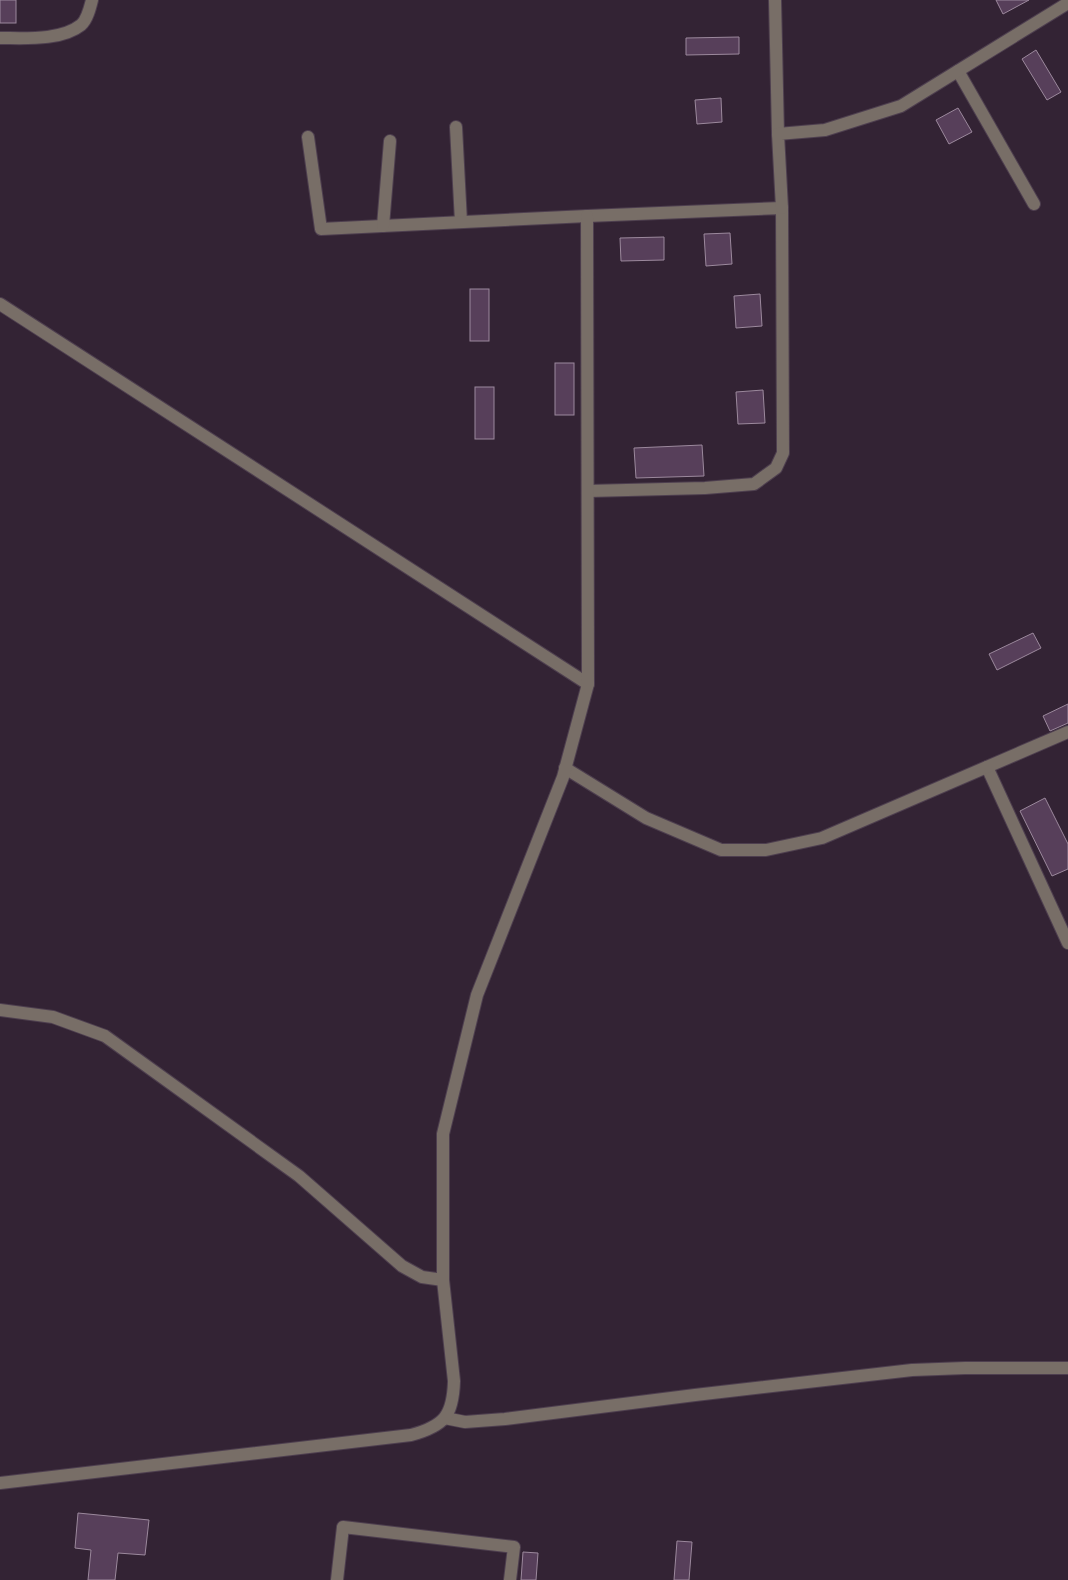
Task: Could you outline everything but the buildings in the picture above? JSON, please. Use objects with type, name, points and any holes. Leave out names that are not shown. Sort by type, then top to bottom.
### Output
[{"type":"lane","points":[[0,38],[42,38],[66,33],[82,24],[92,0]]},
{"type":"lane","points":[[588,491],[705,488],[754,484],[776,468],[783,452],[782,208],[778,134],[775,0]]},
{"type":"lane","points":[[778,134],[825,130],[901,106],[1068,3]]},
{"type":"lane","points":[[958,71],[1034,204]]},
{"type":"lane","points":[[456,127],[461,222]]},
{"type":"lane","points":[[308,136],[321,229],[782,208]]},
{"type":"lane","points":[[384,226],[390,141]]},
{"type":"lane","points":[[0,1483],[411,1435],[437,1426],[445,1418],[454,1393],[454,1381],[443,1280],[443,1134],[477,995],[565,768],[588,684],[586,216]]},
{"type":"lane","points":[[0,304],[588,684]]},
{"type":"lane","points":[[565,768],[646,818],[721,850],[766,850],[822,838],[1068,732]]},
{"type":"lane","points":[[987,767],[1068,943]]},
{"type":"lane","points":[[0,1010],[53,1018],[105,1036],[299,1176],[402,1266],[422,1277],[443,1280]]},
{"type":"lane","points":[[445,1418],[465,1422],[505,1419],[912,1370],[1068,1368]]},
{"type":"lane","points":[[337,1580],[343,1528],[514,1547],[510,1580]]}]
